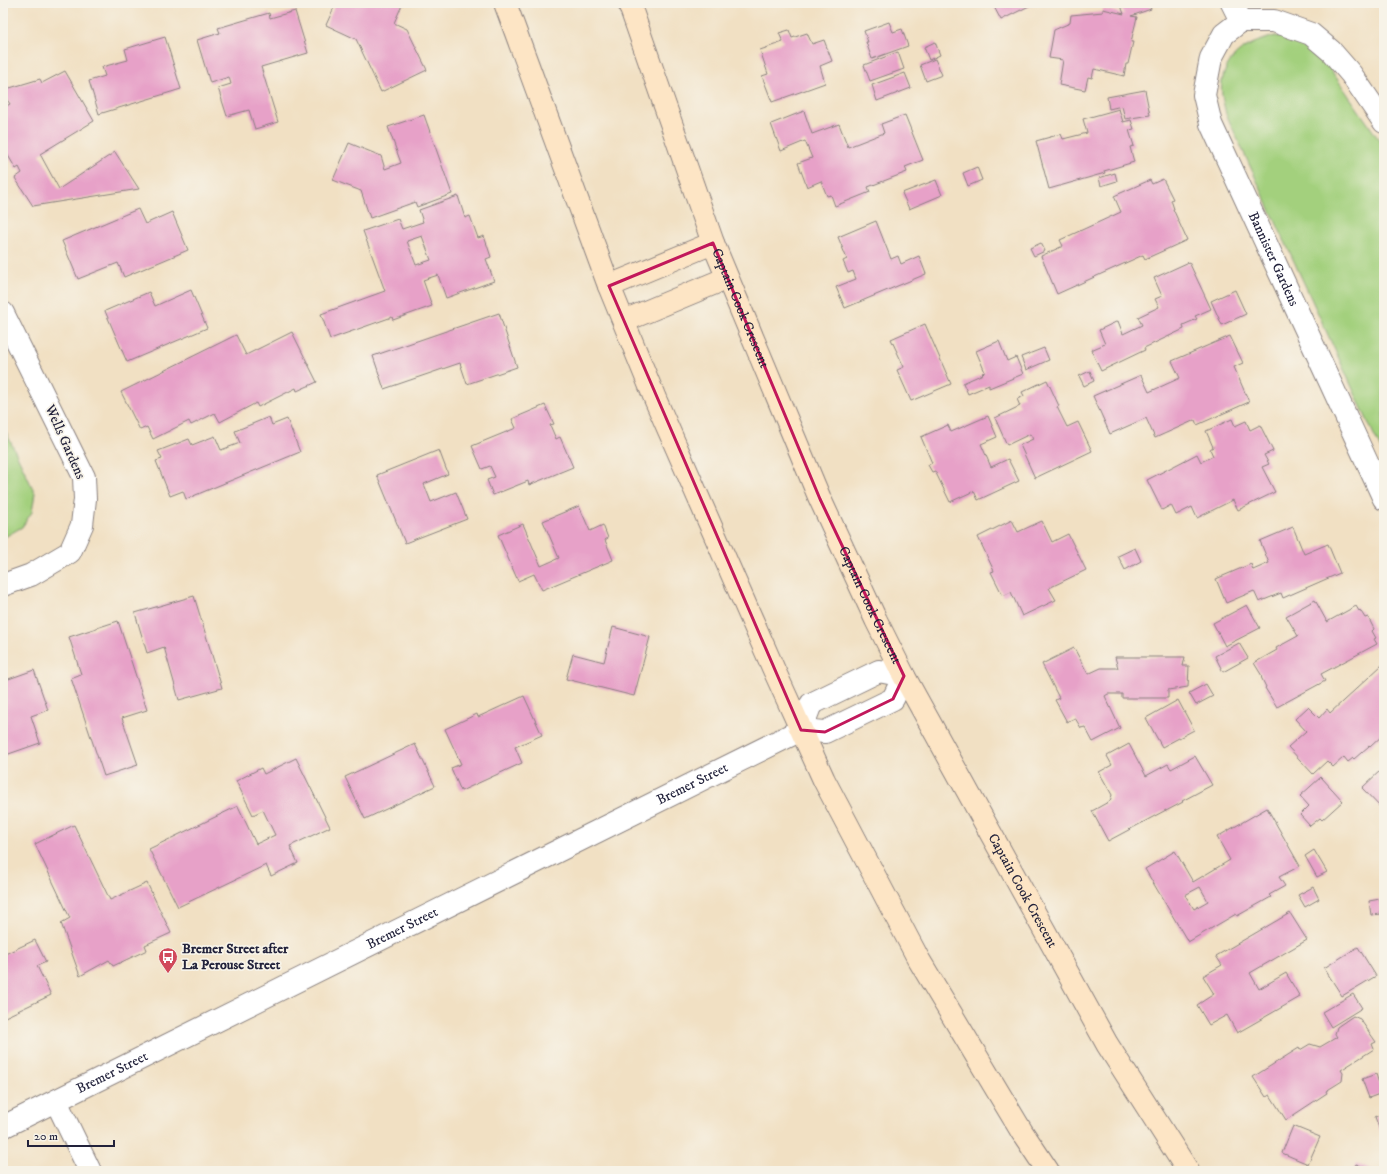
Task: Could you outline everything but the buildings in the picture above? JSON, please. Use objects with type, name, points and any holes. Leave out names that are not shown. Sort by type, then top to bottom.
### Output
[{"type":"main road","points":[[504,3],[609,286],[659,408],[801,730],[838,808],[920,960],[1022,1132],[1048,1171]]},
{"type":"main road","name":"Captain Cook Crescent","points":[[629,3],[713,243],[727,278],[820,499],[876,620],[904,676],[1107,1044],[1188,1171]]},
{"type":"main road","points":[[609,286],[713,243]]},
{"type":"main road","points":[[624,321],[727,278]]},
{"type":"street","name":"Bannister Gardens","points":[[1384,122],[1351,74],[1331,51],[1311,34],[1274,21],[1236,12],[1211,58],[1204,95],[1211,124],[1384,499]]},
{"type":"street","name":"Wells Gardens","points":[[3,313],[84,477],[85,499],[82,525],[70,552],[31,575],[3,585]]},
{"type":"street","points":[[879,671],[904,676],[893,699],[825,732],[801,730],[811,704],[879,671]]},
{"type":"street","name":"Bremer Street","points":[[3,1127],[801,730]]},
{"type":"street","points":[[56,1101],[90,1171]]},
{"type":"highlighted area","points":[[713,243],[820,499],[904,676],[893,699],[825,732],[801,730],[609,286]]},
{"type":"green space","points":[[1275,36],[1290,38],[1306,45],[1324,60],[1384,147],[1384,448],[1381,450],[1226,114],[1222,98],[1222,82],[1229,64],[1234,57],[1248,46]]},
{"type":"green space","points":[[3,426],[35,493],[32,512],[22,527],[3,538]]},
{"type":"place","name":"Bremer Street after La Perouse Street","points":[[168,974]]}]
